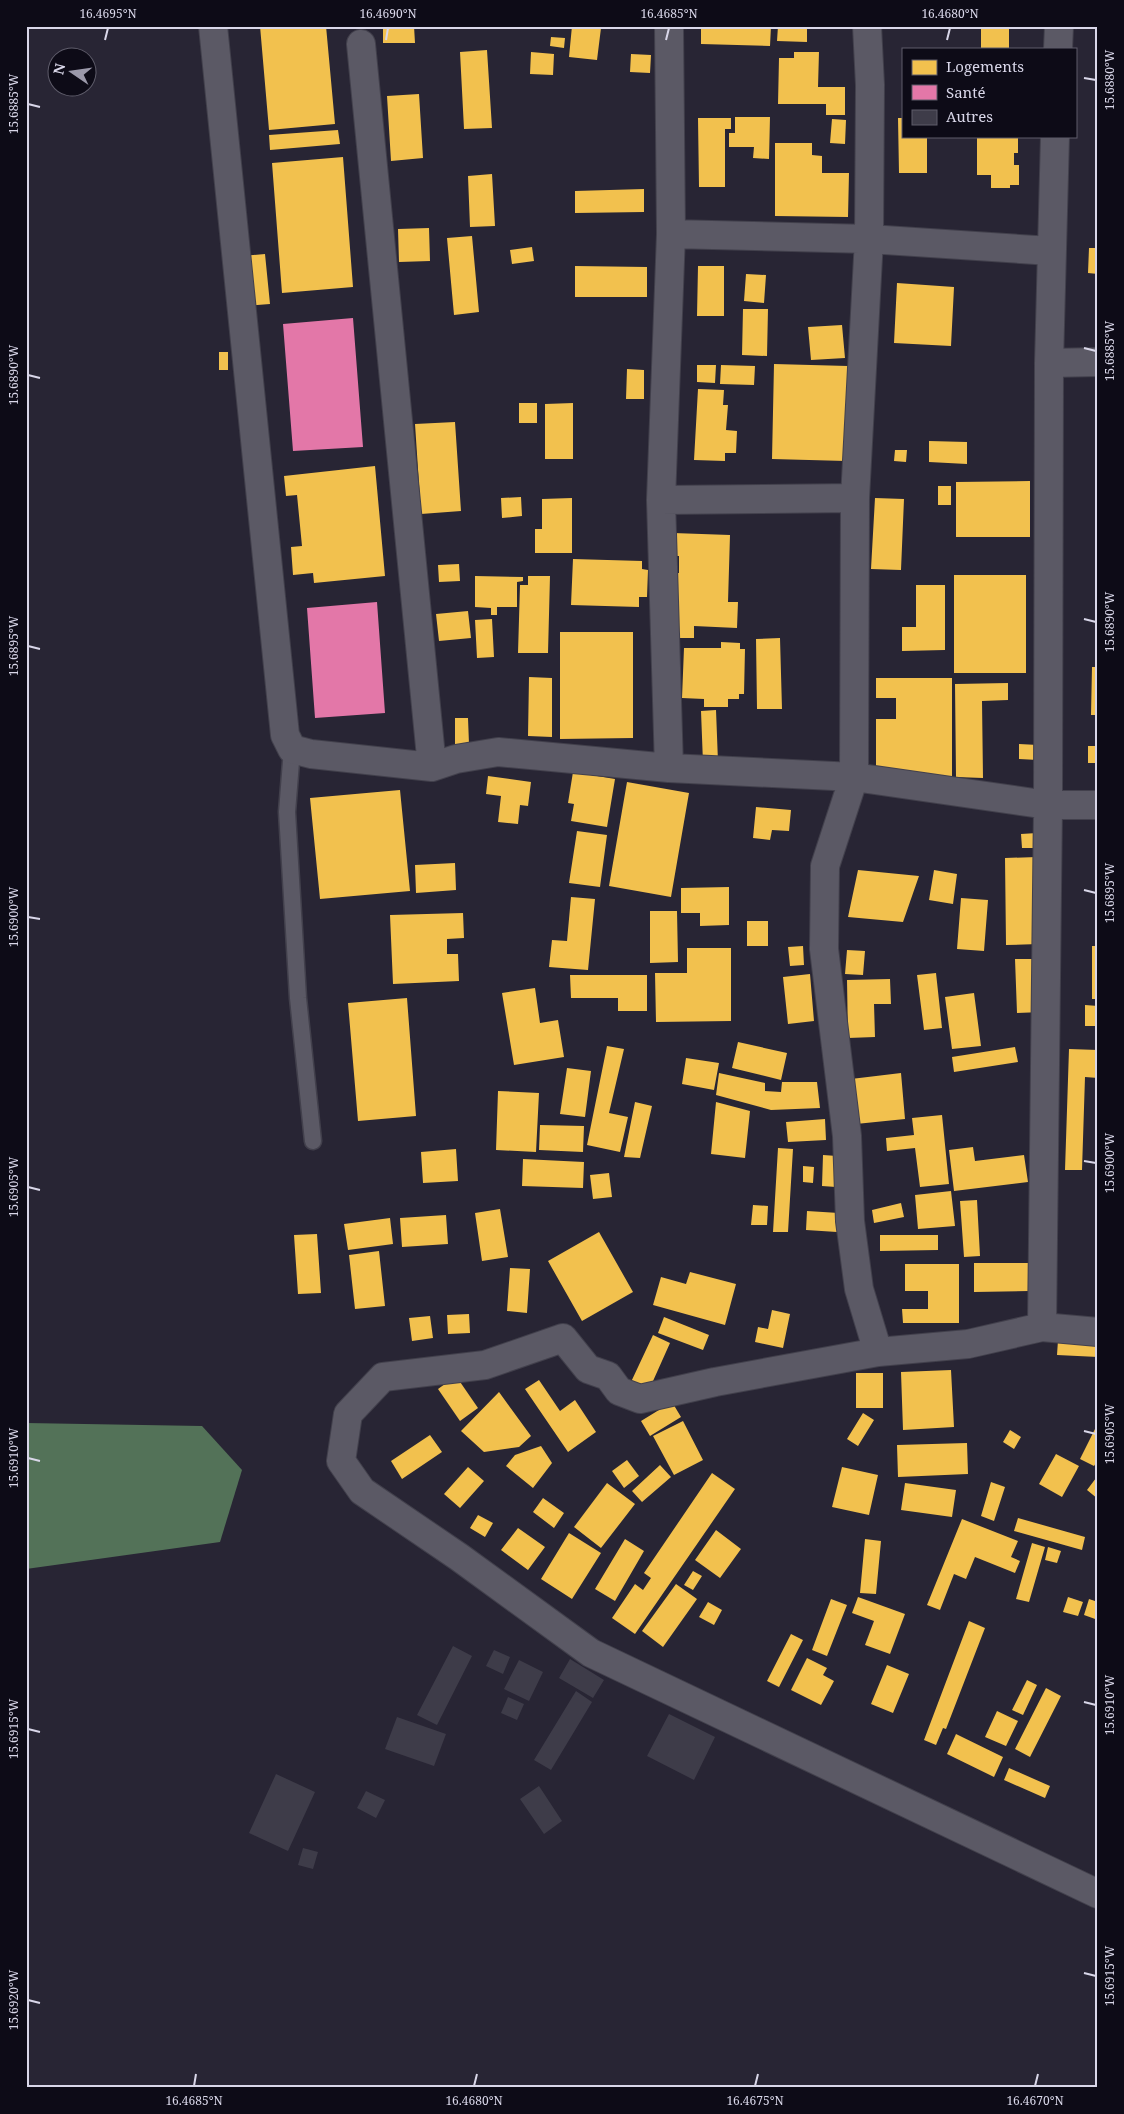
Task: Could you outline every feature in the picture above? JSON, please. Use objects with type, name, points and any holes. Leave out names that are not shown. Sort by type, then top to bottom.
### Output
[{"type":"street","points":[[213,26],[285,735],[292,749],[311,754],[432,767],[456,759],[498,752],[669,768],[854,777],[1048,805],[1098,806]]},
{"type":"street","points":[[669,26],[671,234],[661,500],[669,768]]},
{"type":"street","points":[[867,26],[870,86],[869,239],[855,498],[854,777],[825,866],[824,949],[847,1136],[850,1221],[859,1289],[878,1352]]},
{"type":"street","points":[[1058,48],[1059,26]]},
{"type":"street","points":[[361,44],[432,767]]},
{"type":"street","points":[[1042,1327],[1048,805],[1051,251],[1055,138]]},
{"type":"street","points":[[671,234],[869,239],[1051,251]]},
{"type":"street","points":[[1050,363],[1098,362]]},
{"type":"street","points":[[661,500],[855,498]]},
{"type":"street","points":[[1098,1332],[1042,1327],[968,1344],[878,1352],[715,1382],[640,1399],[619,1391],[608,1376],[588,1369],[564,1338],[485,1365],[383,1377],[348,1414],[341,1461],[362,1491],[459,1557],[591,1653],[1098,1894]]},
{"type":"lane","points":[[292,749],[288,822],[298,998],[313,1141]]},
{"type":"shaded area","points":[[26,1423],[202,1426],[242,1470],[220,1542],[26,1569]]},
{"type":"building: Logements","points":[[260,26],[326,26],[335,124],[269,130]]},
{"type":"building: Logements","points":[[383,26],[414,26],[415,43],[383,43]]},
{"type":"building: Logements","points":[[572,26],[601,28],[597,60],[569,57]]},
{"type":"building: Logements","points":[[701,26],[771,26],[770,46],[701,44]]},
{"type":"building: Logements","points":[[778,26],[807,26],[807,42],[777,41]]},
{"type":"building: Logements","points":[[981,28],[1009,28],[1009,48],[981,48]]},
{"type":"building: Logements","points":[[551,37],[565,38],[564,48],[550,46]]},
{"type":"building: Logements","points":[[487,50],[492,128],[464,129],[460,52]]},
{"type":"building: Logements","points":[[531,52],[554,54],[553,75],[530,74]]},
{"type":"building: Logements","points":[[794,52],[819,52],[818,87],[845,87],[845,115],[826,115],[826,104],[778,104],[779,58],[794,58]]},
{"type":"building: Logements","points":[[631,54],[651,55],[650,73],[630,72]]},
{"type":"building: Logements","points":[[419,94],[423,158],[391,161],[387,96]]},
{"type":"building: Logements","points":[[735,117],[770,117],[769,159],[753,158],[754,147],[729,147],[729,133],[735,133]]},
{"type":"building: Logements","points":[[698,118],[731,118],[731,129],[725,129],[725,187],[699,187]]},
{"type":"building: Logements","points":[[898,118],[902,118],[902,138],[927,138],[927,173],[899,173]]},
{"type":"building: Logements","points":[[832,119],[846,120],[845,144],[830,143]]},
{"type":"building: Logements","points":[[338,130],[340,144],[270,150],[269,135]]},
{"type":"building: Logements","points":[[977,138],[1018,138],[1018,153],[1014,153],[1014,165],[1019,165],[1019,185],[1010,185],[1010,188],[991,188],[991,175],[977,175]]},
{"type":"building: Logements","points":[[775,143],[812,143],[812,155],[822,156],[822,173],[849,173],[848,217],[775,216]]},
{"type":"building: Logements","points":[[343,157],[353,287],[282,293],[272,163]]},
{"type":"building: Logements","points":[[492,174],[495,226],[470,227],[468,176]]},
{"type":"building: Logements","points":[[644,189],[644,212],[575,213],[575,191]]},
{"type":"building: Logements","points":[[429,228],[430,261],[399,262],[398,229]]},
{"type":"building: Logements","points":[[472,236],[479,312],[454,315],[447,238]]},
{"type":"building: Logements","points":[[532,247],[534,261],[512,264],[510,250]]},
{"type":"building: Logements","points":[[1089,248],[1098,248],[1098,274],[1088,273]]},
{"type":"building: Logements","points":[[265,254],[270,304],[246,306],[241,256]]},
{"type":"building: Logements","points":[[575,266],[647,267],[647,297],[575,297]]},
{"type":"building: Logements","points":[[698,266],[724,266],[724,316],[697,316]]},
{"type":"building: Logements","points":[[746,274],[766,275],[764,303],[744,301]]},
{"type":"building: Logements","points":[[897,283],[954,287],[951,346],[894,343]]},
{"type":"building: Logements","points":[[743,309],[768,309],[767,356],[742,355]]},
{"type":"building: Logements","points":[[842,325],[845,358],[811,360],[808,327]]},
{"type":"building: Logements","points":[[219,352],[228,352],[228,370],[219,370]]},
{"type":"building: Logements","points":[[774,364],[848,366],[846,461],[772,459]]},
{"type":"building: Logements","points":[[697,365],[716,365],[715,383],[697,382]]},
{"type":"building: Logements","points":[[721,365],[755,366],[754,385],[720,384]]},
{"type":"building: Logements","points":[[627,369],[644,370],[644,399],[626,399]]},
{"type":"building: Logements","points":[[698,389],[724,390],[723,405],[728,405],[726,430],[737,431],[736,453],[725,453],[725,461],[694,460]]},
{"type":"building: Logements","points":[[519,403],[537,403],[537,423],[519,423]]},
{"type":"building: Logements","points":[[573,403],[573,459],[545,459],[545,404]]},
{"type":"building: Logements","points":[[455,422],[461,511],[421,514],[415,424]]},
{"type":"building: Logements","points":[[929,441],[967,442],[967,464],[929,462]]},
{"type":"building: Logements","points":[[895,450],[907,450],[906,462],[894,461]]},
{"type":"building: Logements","points":[[375,466],[385,576],[314,583],[313,573],[293,575],[291,547],[302,546],[297,495],[286,496],[284,476]]},
{"type":"building: Logements","points":[[1030,481],[1030,537],[956,537],[956,482]]},
{"type":"building: Logements","points":[[938,486],[951,486],[951,505],[938,505]]},
{"type":"building: Logements","points":[[521,497],[522,516],[502,518],[501,498]]},
{"type":"building: Logements","points":[[572,498],[572,553],[535,553],[535,529],[542,529],[542,499]]},
{"type":"building: Logements","points":[[875,498],[904,499],[901,570],[871,569]]},
{"type":"building: Logements","points":[[673,533],[730,535],[728,602],[738,602],[737,628],[694,626],[694,638],[678,638],[673,573],[679,573],[679,556],[673,556]]},
{"type":"building: Logements","points":[[573,559],[642,561],[642,569],[648,570],[647,597],[639,597],[639,607],[571,605]]},
{"type":"building: Logements","points":[[459,564],[460,581],[439,582],[438,565]]},
{"type":"building: Logements","points":[[954,575],[1026,575],[1026,673],[954,673]]},
{"type":"building: Logements","points":[[475,576],[523,577],[523,581],[517,582],[517,607],[497,607],[497,615],[491,615],[491,608],[475,607]]},
{"type":"building: Logements","points":[[528,576],[550,576],[548,653],[518,653],[520,585],[528,585]]},
{"type":"building: Logements","points":[[916,585],[945,585],[945,650],[902,651],[902,627],[916,627]]},
{"type":"building: Logements","points":[[468,611],[471,638],[439,641],[436,614]]},
{"type":"building: Logements","points":[[492,619],[494,657],[477,658],[475,620]]},
{"type":"building: Logements","points":[[560,632],[633,632],[633,738],[560,739]]},
{"type":"building: Logements","points":[[780,638],[782,709],[757,709],[756,639]]},
{"type":"building: Logements","points":[[721,642],[740,643],[740,649],[745,649],[744,694],[739,694],[739,699],[728,699],[728,707],[704,707],[704,699],[682,698],[684,648],[721,648]]},
{"type":"building: Logements","points":[[1092,667],[1098,667],[1098,715],[1091,715]]},
{"type":"building: Logements","points":[[529,677],[552,678],[552,737],[528,736]]},
{"type":"building: Logements","points":[[876,678],[952,678],[952,780],[876,780],[876,719],[896,719],[896,698],[876,698]]},
{"type":"building: Logements","points":[[1008,683],[1008,700],[982,701],[983,778],[956,777],[955,684]]},
{"type":"building: Logements","points":[[716,710],[718,762],[703,763],[701,711]]},
{"type":"building: Logements","points":[[455,718],[468,718],[469,744],[455,745]]},
{"type":"building: Logements","points":[[1019,744],[1038,745],[1038,760],[1019,759]]},
{"type":"building: Logements","points":[[1088,746],[1098,746],[1098,763],[1088,763]]},
{"type":"building: Logements","points":[[573,772],[615,779],[607,827],[571,821],[574,804],[568,803]]},
{"type":"building: Logements","points":[[488,776],[531,782],[528,806],[520,805],[518,824],[498,822],[501,796],[486,794]]},
{"type":"building: Logements","points":[[627,782],[689,793],[671,897],[609,886]]},
{"type":"building: Logements","points":[[400,790],[410,891],[320,899],[310,798]]},
{"type":"building: Logements","points":[[756,807],[791,810],[789,831],[772,830],[770,840],[753,838]]},
{"type":"building: Logements","points":[[577,831],[607,835],[600,887],[569,883]]},
{"type":"building: Logements","points":[[1037,833],[1037,848],[1022,848],[1021,834]]},
{"type":"building: Logements","points":[[1037,857],[1039,944],[1006,945],[1005,858]]},
{"type":"building: Logements","points":[[455,863],[456,890],[416,893],[415,865]]},
{"type":"building: Logements","points":[[858,870],[919,876],[903,922],[848,917]]},
{"type":"building: Logements","points":[[934,870],[957,874],[953,904],[929,900]]},
{"type":"building: Logements","points":[[729,887],[729,925],[700,926],[700,913],[681,913],[681,888]]},
{"type":"building: Logements","points":[[571,897],[595,899],[588,970],[549,967],[552,940],[567,941]]},
{"type":"building: Logements","points":[[961,898],[988,900],[984,951],[957,949]]},
{"type":"building: Logements","points":[[650,911],[677,911],[678,962],[650,963]]},
{"type":"building: Logements","points":[[463,913],[464,938],[447,939],[447,954],[458,954],[459,981],[393,984],[390,915]]},
{"type":"building: Logements","points":[[747,921],[768,921],[768,946],[747,946]]},
{"type":"building: Logements","points":[[803,946],[804,965],[790,966],[788,947]]},
{"type":"building: Logements","points":[[1092,946],[1098,946],[1098,999],[1092,999]]},
{"type":"building: Logements","points":[[687,948],[731,948],[731,1021],[656,1022],[655,973],[687,973]]},
{"type":"building: Logements","points":[[847,950],[865,951],[863,975],[845,974]]},
{"type":"building: Logements","points":[[1015,959],[1040,959],[1042,1012],[1017,1013]]},
{"type":"building: Logements","points":[[936,973],[942,1028],[924,1030],[917,975]]},
{"type":"building: Logements","points":[[810,974],[814,1021],[788,1024],[783,977]]},
{"type":"building: Logements","points":[[570,975],[647,975],[647,1011],[618,1011],[618,998],[571,998]]},
{"type":"building: Logements","points":[[890,979],[891,1004],[874,1004],[875,1037],[848,1038],[847,980]]},
{"type":"building: Logements","points":[[535,988],[540,1023],[558,1020],[564,1057],[514,1065],[502,993]]},
{"type":"building: Logements","points":[[974,993],[981,1046],[952,1049],[945,997]]},
{"type":"building: Logements","points":[[407,998],[416,1116],[358,1121],[348,1003]]},
{"type":"building: Logements","points":[[1085,1005],[1098,1006],[1098,1026],[1085,1026]]},
{"type":"building: Logements","points":[[738,1042],[787,1053],[781,1080],[732,1068]]},
{"type":"building: Logements","points":[[607,1046],[624,1049],[609,1113],[628,1117],[620,1152],[587,1145]]},
{"type":"building: Logements","points":[[1015,1047],[1018,1062],[954,1072],[952,1057]]},
{"type":"building: Logements","points":[[1069,1049],[1098,1050],[1098,1078],[1085,1077],[1082,1170],[1065,1170]]},
{"type":"building: Logements","points":[[686,1058],[719,1063],[714,1090],[682,1084]]},
{"type":"building: Logements","points":[[567,1068],[591,1071],[585,1117],[560,1114]]},
{"type":"building: Logements","points":[[719,1073],[765,1083],[765,1091],[781,1092],[782,1082],[817,1082],[820,1108],[771,1110],[716,1095]]},
{"type":"building: Logements","points":[[901,1073],[905,1119],[856,1124],[851,1079]]},
{"type":"building: Logements","points":[[498,1091],[539,1093],[536,1152],[496,1150]]},
{"type":"building: Logements","points":[[635,1102],[652,1106],[640,1158],[624,1157]]},
{"type":"building: Logements","points":[[716,1102],[750,1111],[745,1158],[711,1154]]},
{"type":"building: Logements","points":[[942,1115],[949,1184],[920,1187],[915,1148],[887,1151],[886,1138],[914,1135],[912,1118]]},
{"type":"building: Logements","points":[[825,1119],[826,1140],[788,1142],[786,1122]]},
{"type":"building: Logements","points":[[540,1125],[584,1126],[583,1152],[539,1150]]},
{"type":"building: Logements","points":[[973,1147],[975,1161],[1024,1155],[1028,1182],[954,1191],[949,1150]]},
{"type":"building: Logements","points":[[778,1148],[793,1149],[788,1232],[773,1232]]},
{"type":"building: Logements","points":[[456,1149],[458,1181],[423,1183],[421,1152]]},
{"type":"building: Logements","points":[[823,1155],[837,1156],[836,1187],[822,1186]]},
{"type":"building: Logements","points":[[523,1159],[584,1162],[583,1188],[522,1186]]},
{"type":"building: Logements","points":[[803,1166],[814,1167],[813,1183],[803,1182]]},
{"type":"building: Logements","points":[[609,1173],[612,1197],[593,1199],[590,1175]]},
{"type":"building: Logements","points":[[951,1191],[955,1226],[918,1229],[915,1195]]},
{"type":"building: Logements","points":[[977,1200],[980,1256],[964,1257],[960,1201]]},
{"type":"building: Logements","points":[[901,1203],[904,1217],[874,1223],[872,1210]]},
{"type":"building: Logements","points":[[753,1205],[768,1206],[767,1225],[751,1225]]},
{"type":"building: Logements","points":[[500,1209],[508,1257],[482,1261],[475,1213]]},
{"type":"building: Logements","points":[[807,1211],[839,1213],[837,1232],[806,1230]]},
{"type":"building: Logements","points":[[446,1215],[448,1244],[402,1247],[400,1218]]},
{"type":"building: Logements","points":[[390,1218],[393,1244],[348,1250],[344,1224]]},
{"type":"building: Logements","points":[[599,1232],[633,1292],[582,1321],[548,1261]]},
{"type":"building: Logements","points":[[317,1234],[321,1293],[298,1294],[294,1235]]},
{"type":"building: Logements","points":[[880,1235],[938,1235],[938,1250],[880,1251]]},
{"type":"building: Logements","points":[[379,1251],[385,1306],[355,1309],[349,1255]]},
{"type":"building: Logements","points":[[974,1263],[1029,1263],[1029,1291],[974,1292]]},
{"type":"building: Logements","points":[[905,1264],[959,1264],[959,1323],[903,1323],[902,1309],[928,1309],[928,1291],[905,1291]]},
{"type":"building: Logements","points":[[510,1268],[530,1269],[527,1313],[507,1311]]},
{"type":"building: Logements","points":[[690,1272],[736,1284],[725,1325],[653,1305],[661,1277],[686,1284]]},
{"type":"building: Logements","points":[[772,1310],[790,1314],[783,1348],[755,1342],[758,1327],[768,1329]]},
{"type":"building: Logements","points":[[469,1314],[470,1333],[448,1334],[447,1315]]},
{"type":"building: Logements","points":[[430,1316],[433,1338],[412,1341],[409,1318]]},
{"type":"building: Logements","points":[[664,1317],[709,1335],[703,1350],[658,1333]]},
{"type":"building: Logements","points":[[653,1335],[670,1343],[649,1390],[631,1382]]},
{"type":"building: Logements","points":[[1058,1340],[1098,1343],[1098,1357],[1057,1355]]},
{"type":"building: Logements","points":[[951,1370],[954,1427],[903,1430],[901,1372]]},
{"type":"building: Logements","points":[[856,1373],[883,1373],[883,1408],[856,1408]]},
{"type":"building: Logements","points":[[456,1376],[478,1408],[460,1421],[438,1389]]},
{"type":"building: Logements","points":[[539,1380],[560,1411],[575,1400],[596,1432],[568,1452],[525,1389]]},
{"type":"building: Logements","points":[[499,1392],[531,1436],[519,1447],[484,1452],[461,1431]]},
{"type":"building: Logements","points":[[672,1402],[681,1417],[650,1436],[641,1421]]},
{"type":"building: Logements","points":[[863,1413],[874,1420],[858,1446],[847,1439]]},
{"type":"building: Logements","points":[[683,1421],[703,1460],[674,1475],[653,1436]]},
{"type":"building: Logements","points":[[1098,1423],[1098,1460],[1094,1466],[1080,1459]]},
{"type":"building: Logements","points":[[1010,1430],[1021,1437],[1014,1449],[1003,1442]]},
{"type":"building: Logements","points":[[430,1435],[442,1452],[402,1479],[391,1461]]},
{"type":"building: Logements","points":[[967,1443],[968,1474],[898,1477],[897,1445]]},
{"type":"building: Logements","points":[[541,1446],[552,1463],[533,1488],[506,1466],[515,1455]]},
{"type":"building: Logements","points":[[1056,1454],[1079,1466],[1062,1497],[1039,1484]]},
{"type":"building: Logements","points":[[627,1460],[639,1476],[624,1488],[612,1471]]},
{"type":"building: Logements","points":[[660,1465],[671,1477],[642,1502],[632,1491]]},
{"type":"building: Logements","points":[[468,1467],[484,1481],[460,1508],[444,1494]]},
{"type":"building: Logements","points":[[842,1467],[878,1475],[869,1515],[832,1507]]},
{"type":"building: Logements","points":[[712,1473],[735,1489],[635,1634],[612,1618],[635,1584],[643,1590],[651,1578],[644,1573]]},
{"type":"building: Logements","points":[[1096,1478],[1098,1479],[1098,1499],[1087,1490]]},
{"type":"building: Logements","points":[[991,1482],[1005,1487],[994,1521],[981,1516]]},
{"type":"building: Logements","points":[[607,1483],[635,1504],[601,1548],[574,1527]]},
{"type":"building: Logements","points":[[905,1483],[956,1490],[952,1517],[901,1510]]},
{"type":"building: Logements","points":[[543,1498],[564,1513],[554,1528],[533,1512]]},
{"type":"building: Logements","points":[[478,1515],[493,1523],[485,1537],[470,1528]]},
{"type":"building: Logements","points":[[1018,1518],[1085,1537],[1082,1550],[1014,1531]]},
{"type":"building: Logements","points":[[962,1519],[1018,1541],[1011,1557],[1020,1561],[1015,1573],[975,1557],[966,1579],[954,1574],[940,1610],[927,1605]]},
{"type":"building: Logements","points":[[518,1528],[545,1547],[528,1570],[501,1550]]},
{"type":"building: Logements","points":[[716,1530],[741,1549],[720,1578],[695,1560]]},
{"type":"building: Logements","points":[[569,1533],[601,1553],[572,1599],[541,1579]]},
{"type":"building: Logements","points":[[625,1539],[644,1551],[615,1601],[595,1589]]},
{"type":"building: Logements","points":[[865,1539],[881,1541],[876,1594],[860,1593]]},
{"type":"building: Logements","points":[[1032,1543],[1045,1547],[1029,1602],[1016,1599]]},
{"type":"building: Logements","points":[[1048,1547],[1061,1551],[1057,1563],[1045,1560]]},
{"type":"building: Logements","points":[[693,1571],[702,1576],[693,1590],[684,1585]]},
{"type":"building: Logements","points":[[676,1584],[697,1599],[663,1647],[642,1631]]},
{"type":"building: Logements","points":[[858,1597],[905,1614],[890,1654],[865,1645],[874,1621],[852,1613]]},
{"type":"building: Logements","points":[[1068,1597],[1083,1602],[1078,1616],[1063,1612]]},
{"type":"building: Logements","points":[[831,1599],[847,1605],[827,1656],[812,1650]]},
{"type":"building: Logements","points":[[1089,1599],[1098,1602],[1098,1620],[1084,1615]]},
{"type":"building: Logements","points":[[708,1602],[722,1610],[714,1625],[699,1617]]},
{"type":"building: Logements","points":[[969,1621],[985,1628],[946,1729],[943,1728],[936,1745],[924,1740]]},
{"type":"building: Logements","points":[[791,1634],[803,1640],[779,1687],[767,1681]]},
{"type":"building: Logements","points":[[807,1658],[827,1668],[823,1675],[834,1681],[821,1705],[791,1690]]},
{"type":"building: Logements","points":[[887,1665],[909,1674],[893,1713],[871,1704]]},
{"type":"building: Logements","points":[[1027,1680],[1037,1685],[1023,1715],[1012,1710]]},
{"type":"building: Logements","points":[[1046,1688],[1061,1696],[1030,1757],[1015,1749]]},
{"type":"building: Logements","points":[[997,1711],[1018,1721],[1006,1746],[985,1737]]},
{"type":"building: Logements","points":[[956,1734],[1003,1757],[994,1777],[947,1754]]},
{"type":"building: Logements","points":[[1009,1768],[1050,1786],[1045,1798],[1004,1780]]},
{"type":"building: Santé","points":[[353,318],[363,447],[293,451],[283,324]]},
{"type":"building: Santé","points":[[377,602],[385,713],[315,718],[307,608]]},
{"type":"building: Autres","points":[[453,1646],[472,1656],[437,1725],[417,1715]]},
{"type":"building: Autres","points":[[494,1650],[510,1657],[503,1674],[486,1666]]},
{"type":"building: Autres","points":[[570,1659],[604,1680],[593,1698],[559,1678]]},
{"type":"building: Autres","points":[[519,1660],[543,1672],[529,1701],[504,1689]]},
{"type":"building: Autres","points":[[576,1691],[592,1702],[551,1770],[534,1760]]},
{"type":"building: Autres","points":[[508,1697],[524,1704],[517,1720],[501,1713]]},
{"type":"building: Autres","points":[[669,1714],[715,1737],[694,1780],[647,1756]]},
{"type":"building: Autres","points":[[397,1717],[446,1734],[434,1766],[385,1749]]},
{"type":"building: Autres","points":[[276,1774],[315,1792],[288,1851],[249,1833]]},
{"type":"building: Autres","points":[[539,1786],[562,1821],[544,1834],[520,1799]]},
{"type":"building: Autres","points":[[366,1791],[385,1800],[376,1818],[357,1808]]},
{"type":"building: Autres","points":[[303,1848],[318,1852],[313,1869],[298,1865]]}]
